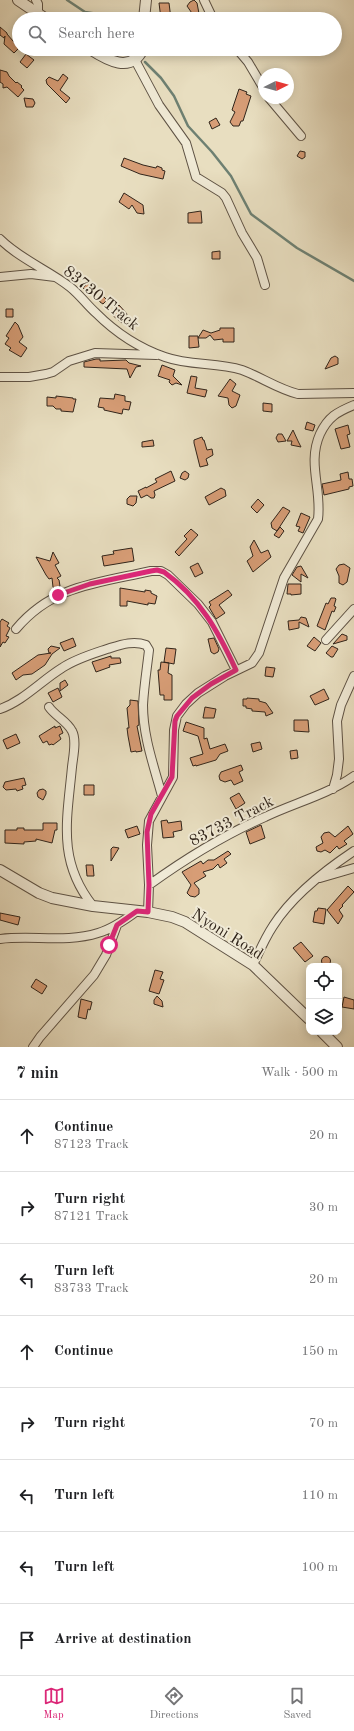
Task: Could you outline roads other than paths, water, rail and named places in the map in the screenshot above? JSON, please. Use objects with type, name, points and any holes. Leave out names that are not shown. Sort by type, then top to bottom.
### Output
[{"type":"street","points":[[18,0],[36,12]]},
{"type":"street","points":[[36,0],[41,12]]},
{"type":"street","points":[[145,12],[146,0]]},
{"type":"street","points":[[204,0],[210,12]]},
{"type":"street","points":[[101,56],[110,62],[130,62],[139,56]]},
{"type":"street","points":[[243,56],[258,78]]},
{"type":"street","points":[[135,60],[159,105],[186,143],[196,177],[222,192],[226,198],[242,233],[256,258],[265,285]]},
{"type":"street","points":[[274,104],[300,136]]},
{"type":"street","name":"83730 Track","points":[[0,240],[6,246],[71,288],[109,325],[130,340],[159,354],[179,361],[243,370],[289,392],[298,394],[354,394]]},
{"type":"street","points":[[0,277],[31,274],[56,277]]},
{"type":"street","points":[[0,377],[29,377],[46,374],[53,372],[69,361],[84,355],[95,353],[136,355],[159,354]]},
{"type":"street","points":[[0,938],[77,938],[98,933],[117,925],[142,911],[149,885],[146,845],[149,821],[172,777],[174,730],[177,716],[186,704],[198,693],[236,670],[252,663],[259,653],[284,578],[318,519],[318,495],[313,460],[319,437],[333,415],[354,405]]},
{"type":"street","points":[[16,629],[29,614],[58,595],[90,584],[161,570],[168,575],[205,612],[218,633],[236,670]]},
{"type":"street","points":[[326,640],[354,609]]},
{"type":"street","points":[[0,709],[16,701],[62,668],[77,660],[124,644],[139,643],[146,645],[149,650],[144,688],[144,724],[149,751],[162,796]]},
{"type":"street","points":[[332,789],[337,776],[339,759],[337,721],[354,676]]},
{"type":"street","points":[[49,707],[54,714],[67,725],[73,734],[73,757],[66,835],[68,853],[73,874],[93,906]]},
{"type":"street","name":"83733 Track","points":[[149,885],[190,857],[252,823],[332,789],[354,776]]},
{"type":"street","points":[[253,965],[279,917],[317,878],[354,851]]},
{"type":"street","points":[[317,878],[354,868]]},
{"type":"street","name":"Nyoni Road","points":[[0,870],[39,893],[93,906],[142,911],[172,917],[185,922],[253,965],[306,1016]]},
{"type":"street","points":[[34,1047],[40,1037],[94,975],[106,955],[117,925]]},
{"type":"street","points":[[325,1035],[336,1047]]},
{"type":"waterway","points":[[67,0],[85,12]]},
{"type":"waterway","points":[[145,62],[161,78],[174,96],[188,126],[212,152],[231,176],[251,214],[297,248],[354,281]]}]
